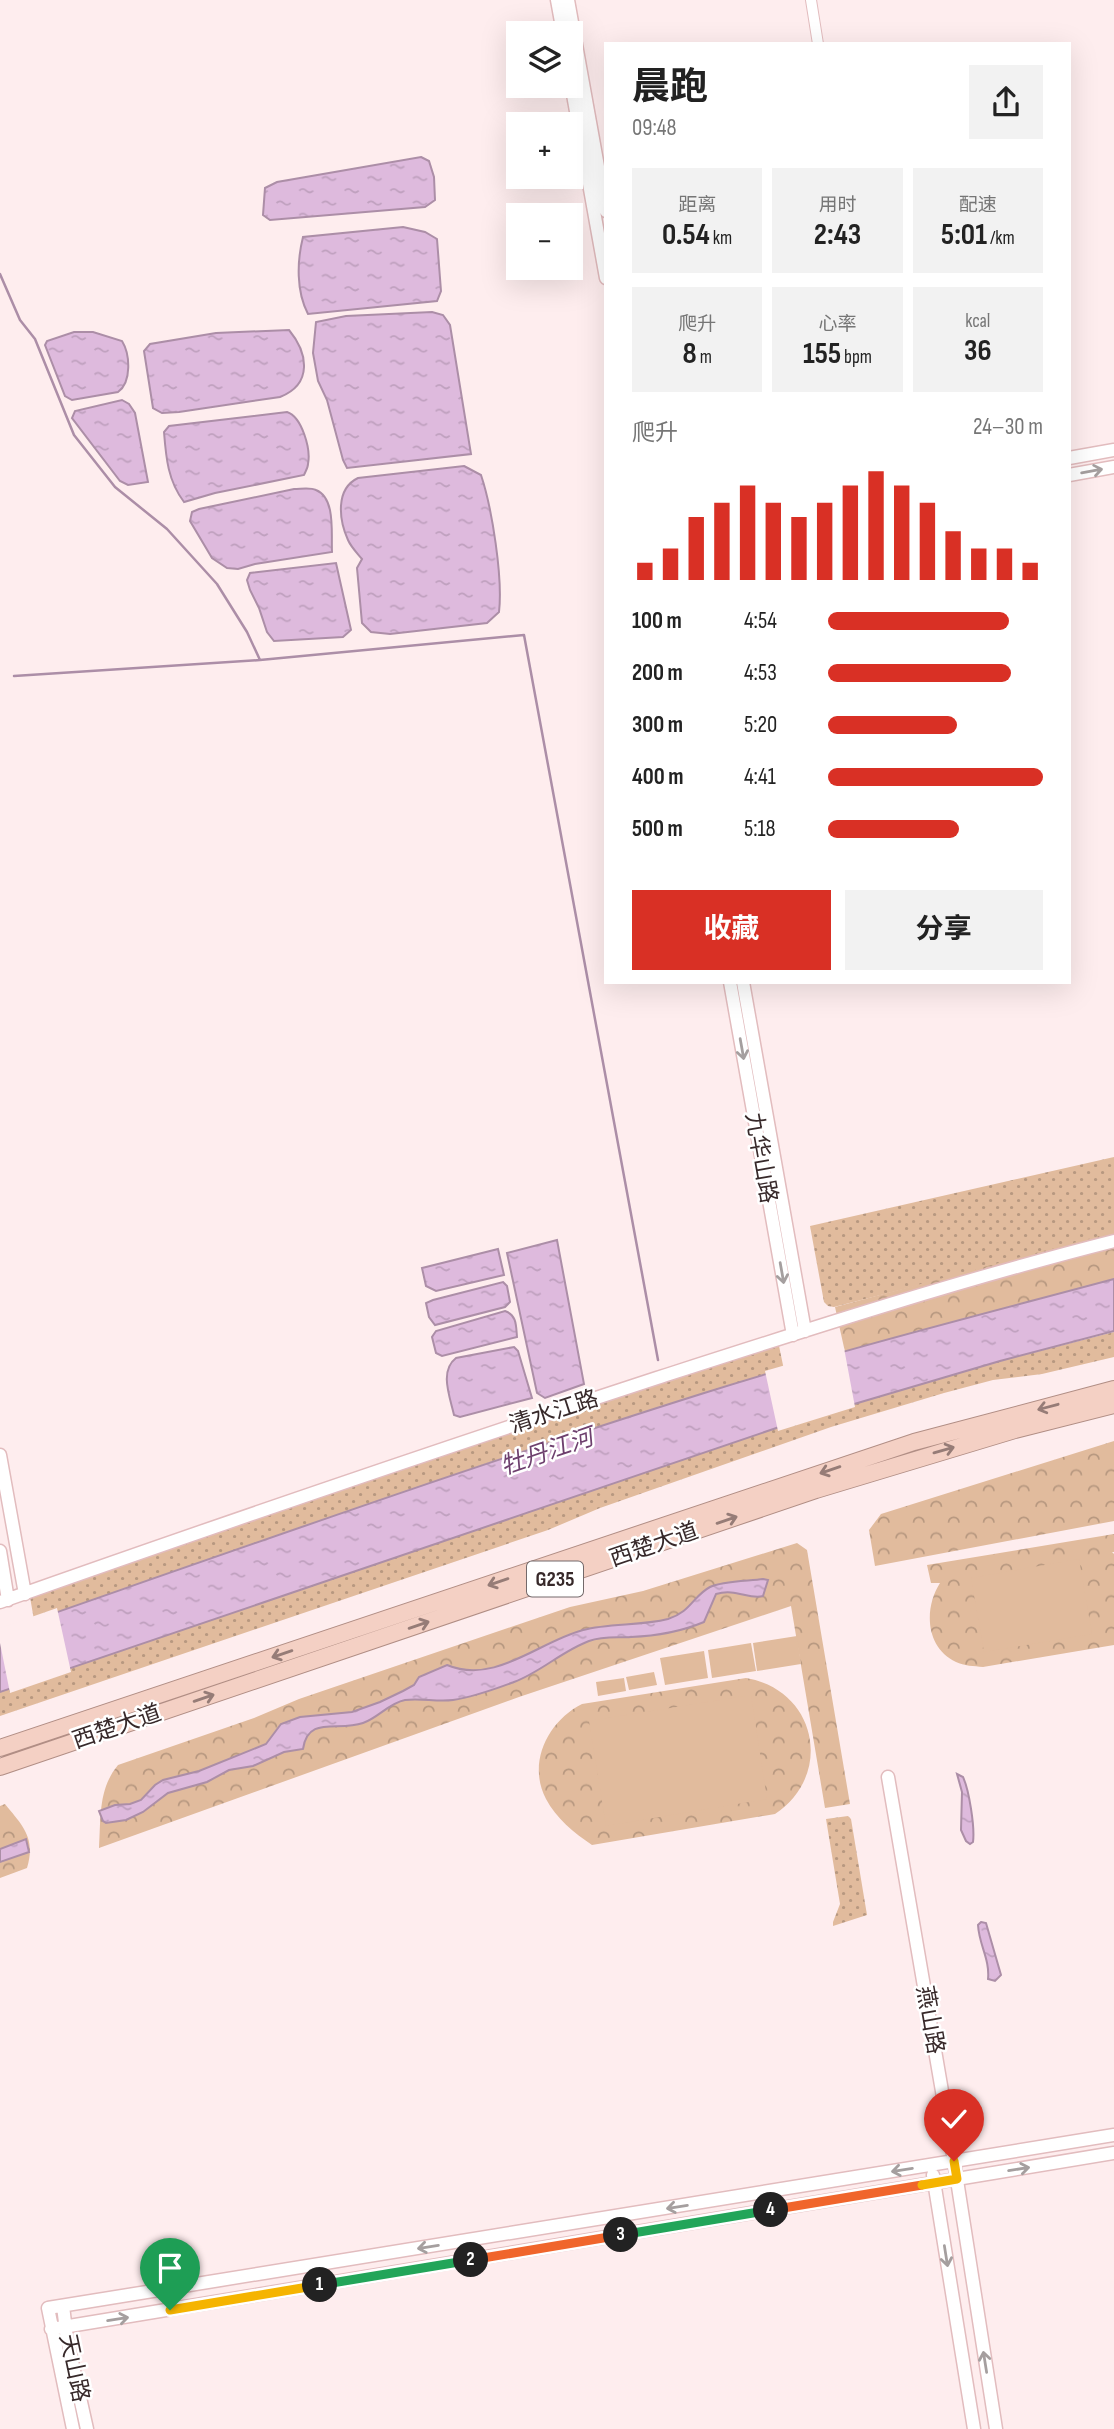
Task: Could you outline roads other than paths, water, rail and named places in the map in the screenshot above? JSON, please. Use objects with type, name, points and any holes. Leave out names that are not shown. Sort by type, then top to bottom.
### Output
[{"type":"highway","name":"西楚大道","points":[[0,1748],[914,1442],[1114,1389]]},
{"type":"highway","name":"西楚大道","points":[[0,1767],[816,1490],[1015,1430],[1114,1405]]},
{"type":"street","points":[[557,0],[561,21]]},
{"type":"street","points":[[568,0],[604,200]]},
{"type":"street","points":[[811,0],[818,42]]},
{"type":"street","points":[[574,98],[604,267]]},
{"type":"street","points":[[1071,458],[1114,450]]},
{"type":"street","points":[[1071,475],[1114,467]]},
{"type":"street","name":"九华山路","points":[[730,984],[799,1333]]},
{"type":"street","name":"九华山路","points":[[743,984],[799,1333]]},
{"type":"street","name":"清水江路","points":[[4,1601],[434,1451],[799,1333],[1038,1260],[1114,1241]]},
{"type":"street","points":[[0,1455],[25,1594]]},
{"type":"street","points":[[0,1551],[4,1601]]},
{"type":"street","name":"燕山路","points":[[888,1777],[957,2179],[996,2429]]},
{"type":"street","points":[[62,2306],[1114,2135]]},
{"type":"street","points":[[51,2329],[1114,2153]]},
{"type":"street","points":[[931,2165],[974,2429]]},
{"type":"street","name":"天山路","points":[[73,2429],[48,2308],[62,2306],[87,2429]]},
{"type":"water","points":[[421,157],[429,161],[434,177],[435,200],[425,207],[270,220],[263,215],[265,188],[277,182]]},
{"type":"water","points":[[403,227],[425,232],[437,239],[441,291],[437,301],[308,314],[301,296],[299,276],[303,237]]},
{"type":"water","points":[[432,312],[443,315],[450,325],[471,454],[347,468],[327,400],[318,381],[313,353],[316,322],[346,316]]},
{"type":"water","points":[[289,330],[300,348],[304,367],[298,384],[291,391],[280,397],[179,412],[162,413],[153,408],[144,351],[150,344],[216,333]]},
{"type":"water","points":[[74,332],[93,332],[122,341],[127,353],[128,375],[118,392],[72,400],[65,396],[45,345],[47,341]]},
{"type":"water","points":[[122,400],[129,404],[135,413],[148,482],[128,485],[120,481],[72,418],[75,411]]},
{"type":"water","points":[[287,412],[297,420],[307,442],[309,458],[304,475],[184,502],[174,486],[167,460],[164,432],[169,426]]},
{"type":"water","points":[[464,466],[481,475],[485,489],[498,562],[499,612],[487,623],[390,634],[371,632],[362,623],[357,568],[362,559],[349,543],[341,514],[345,490],[358,478]]},
{"type":"water","points":[[294,489],[314,489],[327,501],[331,517],[332,552],[238,569],[227,568],[212,558],[190,521],[192,512],[199,509]]},
{"type":"water","points":[[336,563],[351,630],[343,637],[274,641],[267,632],[250,590],[247,580],[250,573]]},
{"type":"water","points":[[557,1240],[584,1384],[545,1398],[537,1393],[507,1253]]},
{"type":"water","points":[[498,1249],[504,1275],[436,1291],[426,1286],[422,1268]]},
{"type":"water","name":"牡丹江河","points":[[1114,1279],[1114,1331],[1000,1361],[800,1420],[0,1692],[0,1632],[437,1480],[701,1394],[855,1348]]},
{"type":"water","points":[[503,1282],[507,1286],[510,1302],[505,1307],[435,1325],[429,1317],[426,1303]]},
{"type":"water","points":[[505,1311],[514,1318],[517,1337],[442,1356],[436,1353],[432,1337],[436,1331]]},
{"type":"water","points":[[514,1347],[518,1351],[532,1398],[460,1417],[454,1415],[447,1385],[451,1363],[456,1358]]},
{"type":"water","points":[[768,1580],[763,1596],[753,1597],[730,1592],[716,1594],[704,1622],[659,1634],[589,1641],[524,1678],[469,1697],[441,1701],[405,1700],[363,1723],[318,1728],[306,1738],[303,1749],[284,1752],[253,1766],[229,1770],[207,1782],[168,1793],[143,1812],[126,1820],[106,1823],[99,1811],[141,1800],[163,1780],[199,1771],[266,1744],[281,1724],[300,1717],[352,1712],[403,1691],[414,1685],[419,1677],[447,1665],[465,1670],[499,1666],[583,1630],[647,1623],[676,1616],[704,1591],[715,1585]]},
{"type":"water","points":[[957,1774],[963,1777],[969,1799],[973,1835],[973,1842],[970,1844],[961,1830],[962,1792]]},
{"type":"water","points":[[26,1839],[29,1852],[0,1862],[0,1849]]},
{"type":"water","points":[[981,1922],[986,1923],[1001,1975],[995,1981],[988,1979],[978,1925]]},
{"type":"waterway","points":[[0,274],[20,320],[35,339],[74,435],[115,487],[167,529],[217,584],[247,632],[260,660]]},
{"type":"waterway","points":[[14,676],[260,660],[524,635],[658,1360]]}]
